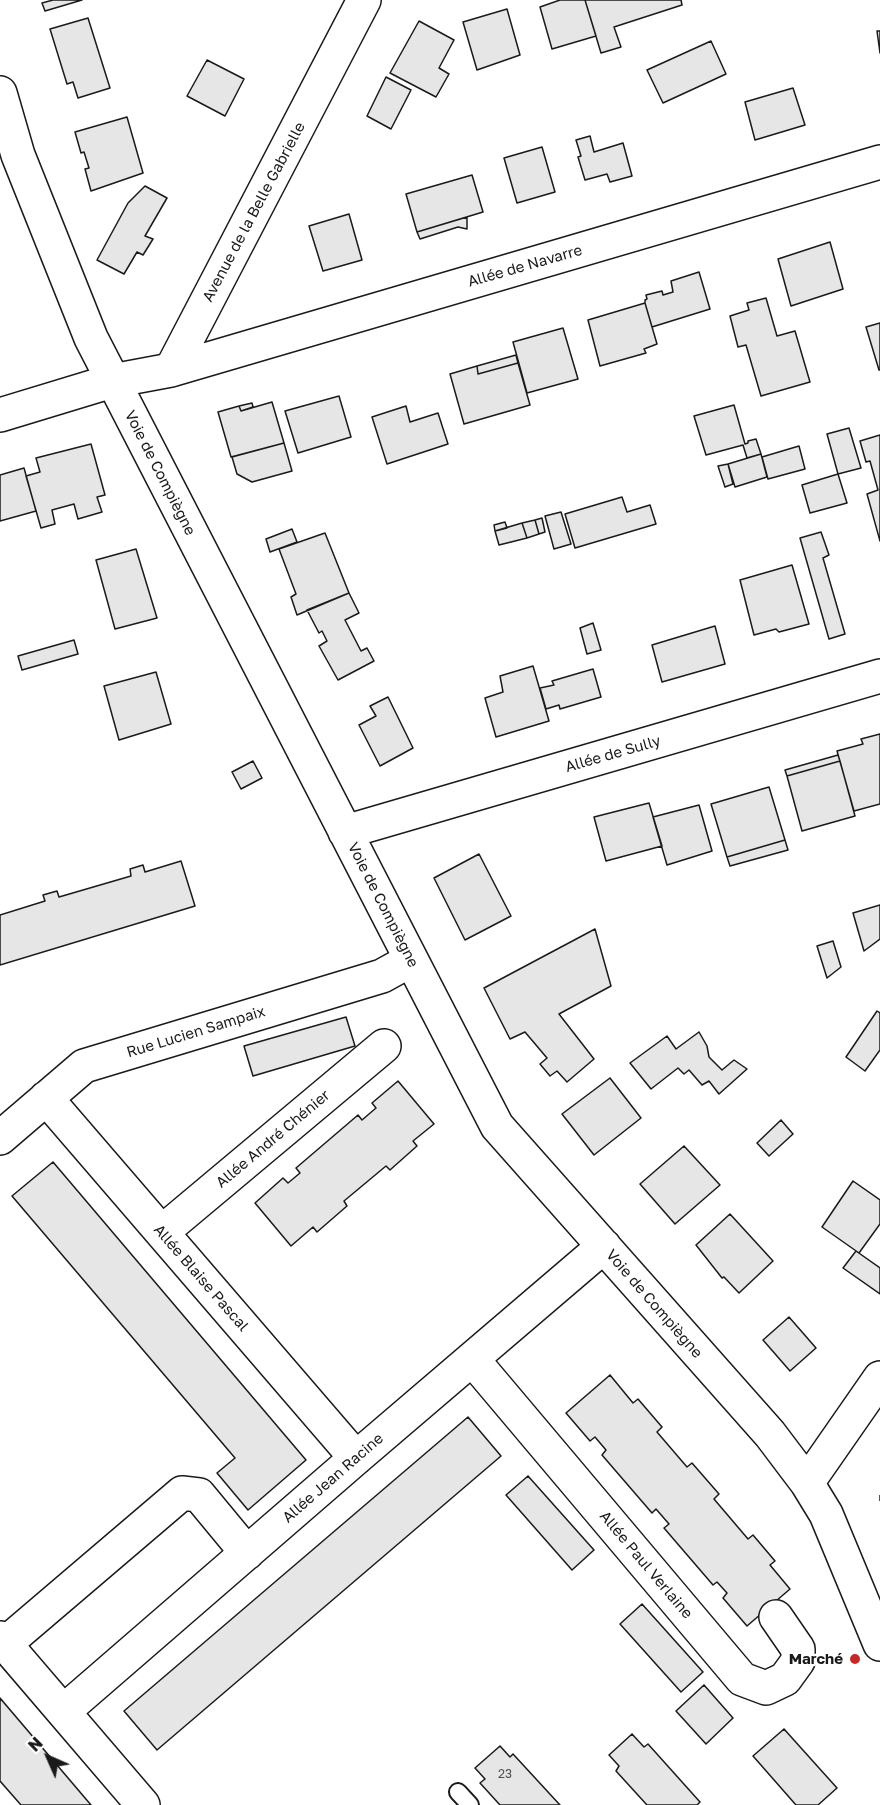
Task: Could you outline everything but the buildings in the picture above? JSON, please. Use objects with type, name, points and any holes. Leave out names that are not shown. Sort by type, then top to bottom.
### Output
[{"type":"street","name":"Avenue de la Belle Gabrielle","points":[[171,370],[364,0]]},
{"type":"street","name":"Voie de Compiègne","points":[[0,93],[18,155],[91,338],[497,1126],[770,1434],[807,1483],[826,1514],[880,1644]]},
{"type":"street","name":"Allée de Navarre","points":[[171,370],[880,162]]},
{"type":"street","points":[[0,415],[112,381],[171,370]]},
{"type":"street","name":"Allée de Sully","points":[[345,832],[880,676]]},
{"type":"street","name":"Rue Lucien Sampaix","points":[[0,1138],[84,1066],[382,976],[411,960]]},
{"type":"street","name":"Allée André Chénier","points":[[162,1232],[384,1046]]},
{"type":"street","name":"Allée Blaise Pascal","points":[[46,1098],[356,1458]]},
{"type":"street","name":"Allée Jean Racine","points":[[64,1711],[604,1246]]},
{"type":"street","name":"Allée Paul Verlaine","points":[[473,1360],[742,1679],[766,1688],[786,1679],[798,1661],[798,1648],[776,1617]]},
{"type":"street","points":[[807,1483],[880,1378]]},
{"type":"street","points":[[143,1805],[3,1641],[182,1493],[200,1495],[247,1553]]},
{"type":"lane","points":[[458,1792],[470,1805]]},
{"type":"fence","points":[[880,1495],[880,1501]]},
{"type":"place","name":"Marché","points":[[855,1659]]}]
